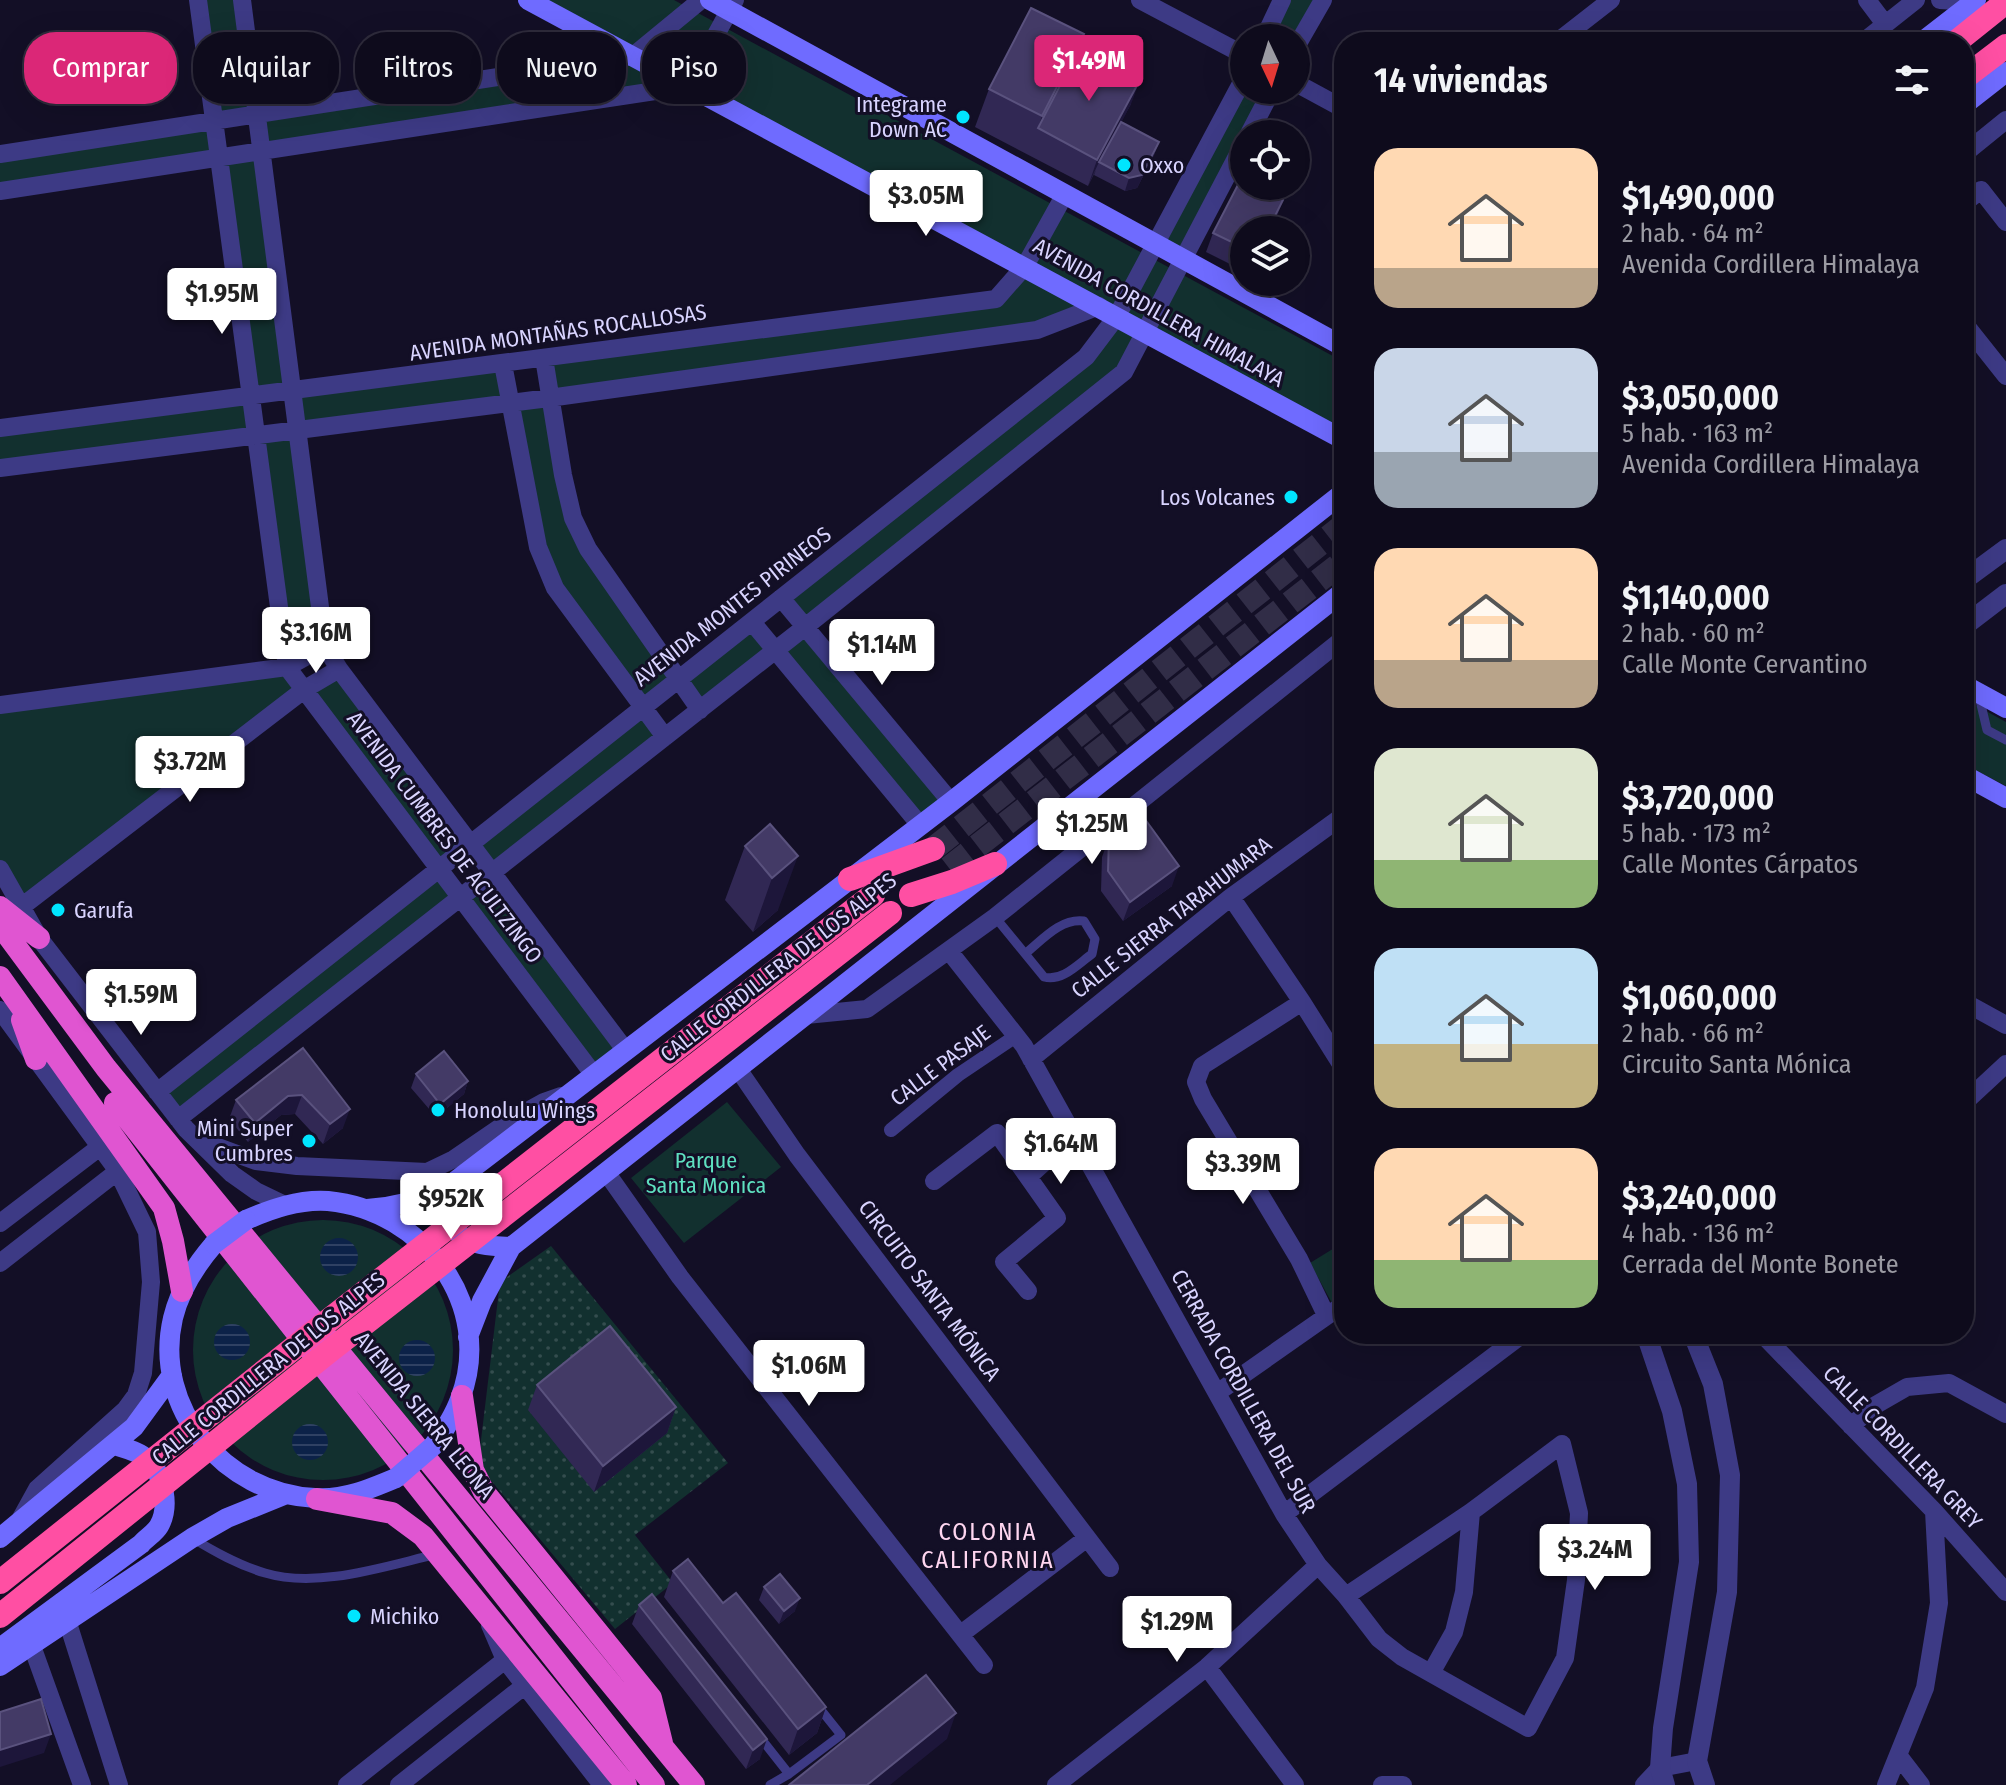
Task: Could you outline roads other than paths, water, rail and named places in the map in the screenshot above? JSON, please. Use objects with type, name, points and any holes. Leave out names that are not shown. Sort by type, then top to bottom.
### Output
[{"type":"highway","points":[[1968,32],[2006,2]]},
{"type":"highway","points":[[1974,70],[2006,46]]},
{"type":"highway","name":"CALLE CORDILLERA DE LOS ALPES","points":[[0,1582],[310,1335],[933,849],[850,879]]},
{"type":"highway","points":[[911,895],[995,864]]},
{"type":"highway","name":"CALLE CORDILLERA DE LOS ALPES","points":[[0,1616],[315,1362],[949,868]]},
{"type":"highway","points":[[10,908],[39,938]]},
{"type":"highway","name":"AVENIDA SIERRA LEONA","points":[[0,925],[106,1068],[694,1785]]},
{"type":"highway","points":[[0,953],[654,1785]]},
{"type":"highway","points":[[0,977],[7,1003],[43,1068],[88,1098]]},
{"type":"highway","points":[[7,1003],[88,1098],[108,1141],[125,1166],[164,1208],[182,1291]]},
{"type":"highway","points":[[462,1396],[473,1470],[484,1492],[651,1698],[663,1748]]},
{"type":"highway","points":[[317,1499],[392,1513],[423,1536],[626,1785]]},
{"type":"main road","name":"AVENIDA CORDILLERA HIMALAYA","points":[[528,0],[642,61]]},
{"type":"main road","points":[[710,0],[732,5],[1065,194],[1334,341]]},
{"type":"main road","points":[[1935,32],[1974,1]]},
{"type":"main road","points":[[1974,97],[2006,72]]},
{"type":"main road","name":"AVENIDA CORDILLERA HIMALAYA","points":[[722,104],[1334,435]]},
{"type":"main road","name":"CALLE CORDILLERA DE LOS ALPES","points":[[367,1209],[391,1208],[420,1201],[445,1189],[951,802],[1334,502]]},
{"type":"main road","points":[[468,1337],[462,1304],[440,1263],[426,1245],[399,1223],[367,1209],[326,1201],[285,1205],[246,1220],[214,1244],[195,1266],[182,1291],[173,1318],[169,1347],[172,1375],[185,1417],[210,1452],[244,1479],[284,1495],[317,1499],[358,1494],[396,1478],[433,1446],[450,1423],[462,1396],[468,1337],[482,1301],[511,1247],[1334,599]]},
{"type":"main road","points":[[1974,690],[2006,708]]},
{"type":"main road","points":[[1974,780],[2006,798]]},
{"type":"main road","points":[[445,1189],[455,1229],[462,1236],[478,1246],[511,1247]]},
{"type":"main road","points":[[0,1538],[134,1427],[172,1375]]},
{"type":"main road","points":[[0,1648],[141,1544],[158,1528],[163,1515],[164,1494],[160,1476],[149,1461],[135,1451],[114,1445]]},
{"type":"main road","points":[[0,1666],[192,1538],[227,1518],[284,1495]]},
{"type":"street","points":[[198,0],[287,667]]},
{"type":"street","name":"AVENIDA CUMBRES DE ACULTZINGO","points":[[242,0],[325,646],[469,845],[626,1051]]},
{"type":"street","points":[[0,154],[633,56],[701,0]]},
{"type":"street","points":[[1140,0],[1230,48]]},
{"type":"street","points":[[1271,24],[1282,0]]},
{"type":"street","points":[[1309,24],[1323,0]]},
{"type":"street","points":[[1570,32],[1611,0]]},
{"type":"street","points":[[1867,0],[1883,32]]},
{"type":"street","points":[[1884,32],[1916,0]]},
{"type":"street","points":[[1940,0],[1974,1]]},
{"type":"street","points":[[717,32],[732,5]]},
{"type":"street","points":[[1310,91],[1334,104]]},
{"type":"street","points":[[0,191],[642,93]]},
{"type":"street","name":"AVENIDA MONTES PIRINEOS","points":[[157,1092],[1086,357],[1108,311],[1156,244],[1230,104]]},
{"type":"street","points":[[1974,146],[2006,120]]},
{"type":"street","points":[[182,1124],[491,873],[1124,372],[1230,169]]},
{"type":"street","points":[[1974,195],[1981,190],[2006,222]]},
{"type":"street","name":"AVENIDA MONTAÑAS ROCALLOSAS","points":[[0,428],[996,299],[1025,266],[1065,194]]},
{"type":"street","points":[[0,468],[549,398],[1037,330],[1108,311]]},
{"type":"street","points":[[1974,336],[2006,376]]},
{"type":"street","points":[[544,358],[573,518],[588,549],[700,710]]},
{"type":"street","points":[[503,364],[538,547],[555,588],[665,737]]},
{"type":"street","points":[[1974,573],[2006,549]]},
{"type":"street","points":[[1974,618],[2006,594]]},
{"type":"street","points":[[781,598],[951,802]]},
{"type":"street","points":[[752,622],[920,825]]},
{"type":"street","points":[[0,705],[287,667],[325,646]]},
{"type":"street","points":[[806,1015],[867,1009],[995,917],[1334,646]]},
{"type":"street","name":"AVENIDA CUMBRES DE ACULTZINGO","points":[[287,667],[594,1075]]},
{"type":"street","points":[[0,869],[10,908],[305,689],[339,669]]},
{"type":"street","name":"CALLE SIERRA TARAHUMARA","points":[[1031,1059],[1231,897],[1334,825]]},
{"type":"street","points":[[1231,897],[1334,1053]]},
{"type":"street","points":[[39,938],[182,1124],[232,1174],[256,1191],[285,1205]]},
{"type":"street","name":"CERRADA CORDILLERA DEL SUR","points":[[949,951],[1031,1059],[1284,1514],[1318,1565],[1379,1639],[1402,1657],[1528,1728],[1565,1658],[1576,1580],[1579,1513],[1562,1444],[1471,1512]]},
{"type":"street","points":[[1302,1002],[1202,1066],[1196,1082],[1203,1099],[1299,1259],[1326,1315]]},
{"type":"street","points":[[1974,1007],[2006,1025]]},
{"type":"street","name":"CALLE PASAJE","points":[[891,1130],[958,1075],[1016,1036]]},
{"type":"street","points":[[1974,1094],[2006,1064]]},
{"type":"street","points":[[0,1223],[108,1141],[43,1068]]},
{"type":"street","name":"CIRCUITO SANTA MÓNICA","points":[[738,1069],[797,1155],[1110,1568]]},
{"type":"street","name":"CALLE CORDILLERA DE LOS ALPES","points":[[182,1124],[210,1145],[256,1161],[326,1168],[427,1172],[454,1159],[533,1108],[571,1093]]},
{"type":"street","points":[[934,1181],[997,1133],[1057,1218],[1004,1262],[1028,1291]]},
{"type":"street","points":[[1029,1176],[1073,1136]]},
{"type":"street","points":[[0,1263],[125,1166],[147,1232],[151,1282],[143,1373],[136,1395],[125,1410],[37,1489],[17,1525]]},
{"type":"street","points":[[606,1172],[680,1277],[984,1665]]},
{"type":"street","points":[[1217,1393],[1334,1310]]},
{"type":"street","points":[[1284,1514],[1510,1344]]},
{"type":"street","points":[[1649,1344],[1672,1411],[1687,1484],[1689,1562],[1663,1728],[1663,1776]]},
{"type":"street","points":[[1697,1344],[1713,1384],[1730,1475],[1727,1592],[1697,1761],[1705,1785]]},
{"type":"street","name":"CALLE CORDILLERA GREY","points":[[1772,1344],[1934,1511],[2006,1592]]},
{"type":"street","points":[[1851,1426],[1874,1406],[1907,1387],[1949,1383],[2006,1414]]},
{"type":"street","points":[[1886,1785],[1925,1688],[1939,1603],[1934,1511]]},
{"type":"street","points":[[1346,1596],[1471,1512]]},
{"type":"street","points":[[1431,1673],[1454,1632],[1464,1592],[1471,1512]]},
{"type":"street","points":[[961,1634],[1087,1538]]},
{"type":"street","points":[[1056,1785],[1207,1667],[1318,1565]]},
{"type":"street","points":[[483,1607],[505,1660],[602,1785]]},
{"type":"street","points":[[67,1620],[119,1785]]},
{"type":"street","points":[[32,1646],[82,1785]]},
{"type":"street","points":[[347,1785],[505,1660]]},
{"type":"street","points":[[1207,1667],[1295,1785]]},
{"type":"street","points":[[399,1785],[524,1686]]},
{"type":"street","points":[[1898,1755],[1921,1785]]},
{"type":"street","points":[[1644,1785],[1697,1761]]},
{"type":"street","points":[[1382,1785],[1403,1785]]},
{"type":"lane","points":[[1974,696],[1987,730],[2006,740]]},
{"type":"lane","points":[[995,917],[1044,977],[1052,979],[1060,977],[1092,954],[1095,939],[1084,921],[1073,919],[1060,925],[1026,953]]},
{"type":"lane","points":[[192,1538],[228,1560],[268,1574],[317,1578],[363,1572],[438,1554]]},
{"type":"lane","points":[[770,1785],[841,1735],[811,1698]]},
{"type":"lane","points":[[751,1726],[789,1774]]},
{"type":"water","points":[[339,1238],[352,1244],[358,1257],[352,1270],[339,1276],[326,1270],[320,1257],[326,1244]]},
{"type":"water","points":[[232,1324],[245,1329],[250,1342],[245,1355],[232,1360],[219,1355],[214,1342],[219,1329]]},
{"type":"water","points":[[417,1340],[430,1345],[435,1358],[430,1371],[417,1376],[404,1371],[399,1358],[404,1345]]},
{"type":"water","points":[[310,1424],[323,1429],[328,1442],[323,1455],[310,1460],[297,1455],[292,1442],[297,1429]]},
{"type":"tunnel","points":[[933,849],[1334,533]]},
{"type":"tunnel","points":[[949,868],[1334,569]]},
{"type":"place","name":"Integrame Down AC","points":[[963,117]]},
{"type":"place","name":"Oxxo","points":[[1124,165]]},
{"type":"place","name":"Los Volcanes","points":[[1291,497]]},
{"type":"place","name":"Garufa","points":[[58,910]]},
{"type":"place","name":"Honolulu Wings","points":[[438,1110]]},
{"type":"place","name":"Mini Super Cumbres","points":[[309,1141]]},
{"type":"place","name":"Michiko","points":[[354,1616]]},
{"type":"district","name":"COLONIA CALIFORNIA","points":[[988,1546]]},
{"type":"park label","name":"Parque Santa Monica","points":[[706,1172]]}]
